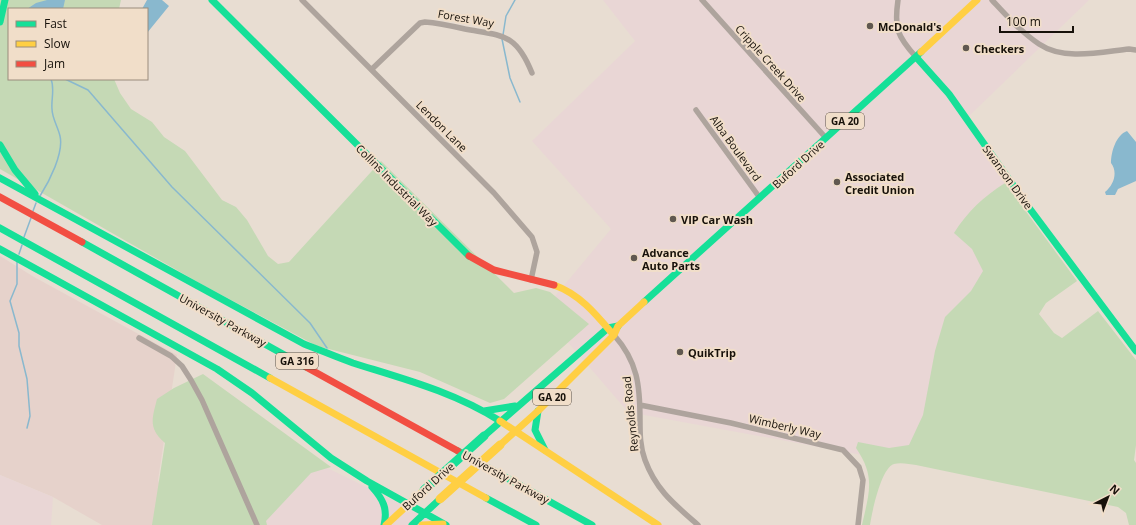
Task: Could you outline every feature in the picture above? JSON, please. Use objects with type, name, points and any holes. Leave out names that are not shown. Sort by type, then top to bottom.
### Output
[{"type":"main road","points":[[0,22],[5,0]]},
{"type":"main road","name":"Collins Industrial Way","points":[[212,0],[470,257],[489,268],[570,293],[582,302],[614,335]]},
{"type":"main road","name":"Buford Drive","points":[[412,525],[538,411],[614,335],[618,326],[977,0]]},
{"type":"main road","name":"Swanson Drive","points":[[916,57],[952,98],[1027,205],[1136,351]]},
{"type":"main road","points":[[0,145],[15,170],[41,199]]},
{"type":"main road","points":[[0,178],[41,199],[304,344],[351,362],[432,386],[484,411],[658,525]]},
{"type":"main road","name":"University Parkway","points":[[0,198],[592,525]]},
{"type":"main road","name":"GA 316","points":[[0,228],[536,525]]},
{"type":"main road","points":[[0,248],[229,377],[252,393],[331,458],[367,481],[444,524]]},
{"type":"main road","points":[[0,252],[24,262]]},
{"type":"main road","name":"Buford Drive","points":[[385,525],[518,405],[608,328],[618,326]]},
{"type":"main road","points":[[484,411],[497,410],[518,405]]},
{"type":"main road","points":[[538,411],[535,430],[538,438],[548,453]]},
{"type":"main road","points":[[367,481],[381,497],[386,507],[385,525]]},
{"type":"main road","points":[[422,525],[444,524]]},
{"type":"street","name":"Lendon Lane","points":[[302,0],[494,193],[532,237],[537,252],[531,280]]},
{"type":"street","name":"Cripple Creek Drive","points":[[702,0],[826,138]]},
{"type":"street","name":"Swanson Drive","points":[[898,0],[895,20],[899,35],[916,57]]},
{"type":"street","points":[[992,0],[1039,44],[1059,51],[1083,54],[1129,49],[1136,50]]},
{"type":"street","name":"Forest Way","points":[[372,69],[420,23],[426,22],[502,35],[516,45],[525,56],[532,73]]},
{"type":"street","name":"Alba Boulevard","points":[[696,110],[760,198]]},
{"type":"street","name":"Reynolds Road","points":[[614,335],[628,354],[635,368],[639,385],[640,440],[644,459],[665,496],[698,525]]},
{"type":"street","points":[[139,338],[171,356],[191,380],[202,400],[257,525]]},
{"type":"street","name":"Wimberly Way","points":[[640,405],[738,425],[843,450],[859,467],[864,480],[858,525]]},
{"type":"shaded area","points":[[603,0],[1089,0],[968,117],[1013,183],[963,225],[997,269],[911,464],[628,412],[541,311],[546,307],[611,229],[532,141],[635,41]]},
{"type":"shaded area","points":[[0,256],[34,277],[177,355],[158,480],[172,525],[102,525],[53,497],[0,475]]},
{"type":"shaded area","points":[[311,460],[444,525],[260,525]]},
{"type":"shaded area","points":[[0,475],[53,497],[51,525],[0,525]]},
{"type":"green space","points":[[0,0],[121,0],[119,8],[8,8],[8,80],[114,80],[120,93],[131,109],[152,122],[164,137],[185,151],[222,200],[236,207],[247,220],[268,256],[278,264],[289,262],[381,161],[514,293],[536,288],[550,292],[589,324],[504,399],[490,403],[420,372],[317,346],[203,285],[0,169]]},
{"type":"green space","points":[[1005,183],[1077,281],[1046,303],[1039,314],[1054,333],[1062,338],[1098,311],[1136,360],[1136,445],[1134,460],[1136,463],[1136,525],[1129,525],[1126,513],[1118,507],[916,465],[899,463],[889,467],[885,473],[878,491],[870,525],[862,525],[867,504],[869,477],[862,458],[856,448],[858,442],[889,448],[909,445],[923,415],[935,351],[945,317],[971,291],[983,271],[972,249],[954,233],[976,205]]},
{"type":"green space","points":[[203,374],[331,467],[311,473],[266,521],[267,525],[152,525],[165,443],[156,433],[153,423],[157,399],[174,388]]},
{"type":"water","points":[[47,0],[65,0],[63,8],[28,8],[36,3]]},
{"type":"water","points":[[147,0],[162,0],[169,6],[148,32],[148,8],[143,8]]},
{"type":"water","points":[[1127,131],[1136,142],[1136,181],[1118,189],[1115,195],[1106,195],[1105,192],[1111,186],[1115,174],[1111,163],[1113,149],[1120,136]]},
{"type":"waterway","points":[[503,35],[506,16],[515,0]]},
{"type":"waterway","points":[[502,39],[510,78],[520,102]]},
{"type":"waterway","points":[[40,196],[55,167],[61,143],[52,112],[53,86],[51,80]]},
{"type":"waterway","points":[[67,80],[88,90],[172,187],[310,323],[327,348]]},
{"type":"waterway","points":[[33,211],[36,203]]},
{"type":"waterway","points":[[24,237],[31,218]]},
{"type":"waterway","points":[[19,254],[22,245]]},
{"type":"waterway","points":[[17,262],[17,284],[10,301],[19,333],[19,346],[27,379],[30,416],[27,428]]},
{"type":"traffic: fast","points":[[0,22],[5,0]]},
{"type":"traffic: fast","points":[[212,0],[469,256]]},
{"type":"traffic: fast","points":[[644,302],[921,52]]},
{"type":"traffic: fast","points":[[916,57],[949,94],[1027,205],[1136,351]]},
{"type":"traffic: fast","points":[[0,145],[15,170],[35,194]]},
{"type":"traffic: fast","points":[[0,178],[304,344],[353,363],[447,394],[500,421]]},
{"type":"traffic: fast","points":[[0,228],[270,378]]},
{"type":"traffic: fast","points":[[82,242],[306,367]]},
{"type":"traffic: fast","points":[[0,249],[217,369],[252,393],[331,458],[367,481],[446,525]]},
{"type":"traffic: fast","points":[[484,436],[608,328],[618,326]]},
{"type":"traffic: fast","points":[[484,411],[515,406]]},
{"type":"traffic: fast","points":[[538,411],[535,430],[545,450]]},
{"type":"traffic: fast","points":[[424,490],[484,436]]},
{"type":"traffic: fast","points":[[458,451],[592,525]]},
{"type":"traffic: fast","points":[[372,487],[384,504],[384,525]]},
{"type":"traffic: fast","points":[[486,498],[536,525]]},
{"type":"traffic: fast","points":[[412,525],[440,499]]},
{"type":"traffic: slow","points":[[921,52],[977,0]]},
{"type":"traffic: slow","points":[[554,285],[571,293],[579,299],[593,311],[611,332]]},
{"type":"traffic: slow","points":[[500,445],[538,411],[614,335],[618,326],[644,302]]},
{"type":"traffic: slow","points":[[270,378],[486,498]]},
{"type":"traffic: slow","points":[[500,421],[658,525]]},
{"type":"traffic: slow","points":[[440,499],[500,445]]},
{"type":"traffic: slow","points":[[386,525],[424,490]]},
{"type":"traffic: slow","points":[[422,525],[443,524]]},
{"type":"traffic: jam","points":[[0,197],[82,242]]},
{"type":"traffic: jam","points":[[469,256],[494,270],[554,285]]},
{"type":"traffic: jam","points":[[306,367],[458,451]]},
{"type":"place","name":"McDonald's","points":[[870,26]]},
{"type":"place","name":"Checkers","points":[[966,48]]},
{"type":"place","name":"Associated Credit Union","points":[[837,182]]},
{"type":"place","name":"VIP Car Wash","points":[[673,219]]},
{"type":"place","name":"Advance Auto Parts","points":[[634,258]]},
{"type":"place","name":"QuikTrip","points":[[680,352]]}]
